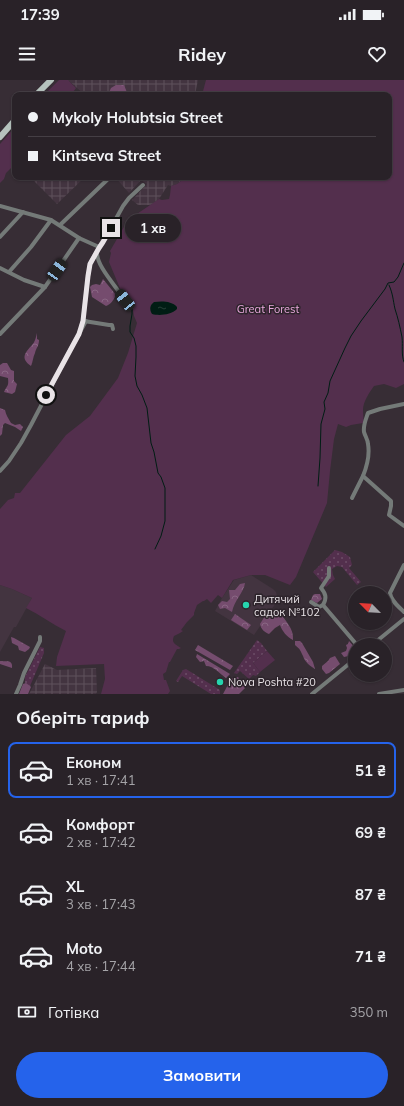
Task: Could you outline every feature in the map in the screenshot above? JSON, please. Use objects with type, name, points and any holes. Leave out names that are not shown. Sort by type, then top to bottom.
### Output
[{"type":"main road","points":[[39,92],[51,80]]},
{"type":"main road","points":[[0,137],[12,123]]},
{"type":"street","points":[[60,225],[107,180]]},
{"type":"street","points":[[0,471],[9,461],[24,437],[85,321],[89,269],[99,248],[123,206],[143,185]]},
{"type":"street","points":[[0,206],[51,220],[79,238],[99,248]]},
{"type":"street","points":[[0,237],[24,212]]},
{"type":"street","points":[[9,272],[31,247],[51,220]]},
{"type":"street","points":[[0,334],[45,287],[79,238]]},
{"type":"street","points":[[99,248],[97,256],[98,259],[110,280],[127,304]]},
{"type":"street","points":[[0,268],[24,280],[45,287]]},
{"type":"street","points":[[85,321],[109,324],[114,329]]},
{"type":"street","points":[[352,498],[366,468],[369,451],[368,441],[364,432],[365,420],[368,413],[404,404]]},
{"type":"street","points":[[363,476],[391,501],[389,515],[404,526]]},
{"type":"street","points":[[404,565],[390,593],[393,600],[404,612]]},
{"type":"street","points":[[323,605],[326,597],[321,588],[329,576],[329,568]]},
{"type":"street","points":[[311,602],[320,606],[323,605],[351,638]]},
{"type":"street","points":[[381,638],[404,619]]},
{"type":"street","points":[[16,694],[24,673],[40,641],[40,637]]},
{"type":"street","points":[[312,694],[348,665]]},
{"type":"street","points":[[379,694],[404,690]]},
{"type":"shaded area","points":[[68,80],[198,80],[196,92],[82,92]]},
{"type":"shaded area","points":[[33,180],[82,180],[57,204]]},
{"type":"shaded area","points":[[118,180],[141,180],[129,193]]},
{"type":"shaded area","points":[[141,180],[182,180],[177,184],[171,186],[168,185],[159,199],[151,205],[138,205],[132,200],[147,184]]},
{"type":"shaded area","name":"Дитячий садок №102","points":[[251,575],[273,589],[276,592],[278,600],[254,635],[215,611],[234,580]]},
{"type":"shaded area","points":[[0,585],[32,598],[0,652]]},
{"type":"shaded area","points":[[45,664],[57,670],[96,668],[96,694],[29,694]]},
{"type":"green space","points":[[59,80],[68,80],[76,88],[73,92],[47,92]]},
{"type":"green space","name":"Great Forest","points":[[206,80],[404,80],[404,384],[396,388],[384,384],[374,386],[364,404],[363,423],[346,427],[338,424],[334,439],[327,503],[296,577],[290,585],[265,575],[251,575],[233,580],[222,598],[218,595],[211,603],[207,599],[197,605],[194,615],[181,630],[183,631],[173,638],[174,643],[181,648],[177,649],[169,662],[166,672],[163,674],[164,680],[166,680],[170,691],[168,694],[101,694],[105,679],[104,664],[56,666],[57,657],[66,631],[26,608],[32,598],[0,585],[0,509],[8,500],[14,498],[15,493],[20,493],[66,435],[90,416],[118,378],[128,353],[137,323],[132,305],[128,297],[122,293],[109,262],[110,251],[128,220],[159,199],[169,199],[171,186],[182,180],[392,180],[392,92],[203,92]]},
{"type":"green space","points":[[116,85],[124,85],[127,92],[109,92],[111,88]]},
{"type":"green space","points":[[12,130],[12,167],[0,183],[0,144]]},
{"type":"green space","points":[[103,279],[116,295],[112,302],[106,306],[92,297],[90,287],[96,284],[100,285]]},
{"type":"green space","points":[[37,333],[37,339],[39,342],[31,366],[26,360],[25,356],[34,342]]},
{"type":"green space","points":[[7,363],[11,370],[14,371],[14,381],[17,384],[15,392],[12,394],[4,392],[8,385],[8,378],[0,376],[0,365]]},
{"type":"green space","points":[[0,408],[5,410],[11,423],[15,425],[20,424],[23,427],[21,431],[5,423],[0,436]]},
{"type":"green space","points":[[335,550],[350,557],[352,565],[349,568],[361,582],[357,585],[342,567],[337,566],[332,569],[335,579],[326,587],[313,572]]},
{"type":"green space","points":[[245,583],[232,612],[225,608],[220,609],[218,605],[222,601],[227,602],[230,599],[229,590],[235,590],[240,584]]},
{"type":"green space","points":[[315,594],[320,594],[322,599],[317,603],[311,600]]},
{"type":"green space","points":[[271,610],[280,612],[291,628],[293,640],[285,634],[280,625],[269,634],[262,629],[260,624],[267,613]]},
{"type":"green space","points":[[235,614],[251,625],[247,630],[231,620]]},
{"type":"green space","points":[[11,637],[30,647],[29,649],[25,652],[19,650],[18,646],[12,643]]},
{"type":"green space","points":[[257,640],[267,651],[253,663],[260,672],[256,676],[253,675],[249,679],[240,671],[237,674],[234,673]]},
{"type":"green space","points":[[295,641],[300,641],[302,643],[313,662],[315,669],[305,660],[300,650],[295,645]]},
{"type":"green space","points":[[348,644],[348,656],[344,657],[341,653],[346,651],[346,645]]},
{"type":"green space","points":[[198,645],[233,666],[230,670],[195,650]]},
{"type":"green space","points":[[40,647],[44,648],[44,653],[30,686],[25,683],[25,677]]},
{"type":"green space","points":[[267,651],[275,660],[260,672],[253,663]]},
{"type":"green space","points":[[197,654],[230,674],[226,678],[209,666],[206,666],[204,661],[200,662],[196,657]]},
{"type":"green space","points":[[335,656],[340,664],[326,674],[322,669],[322,666],[330,658]]},
{"type":"green space","points":[[0,661],[10,662],[12,668],[0,664]]},
{"type":"green space","points":[[186,669],[220,690],[220,694],[211,694],[182,676],[178,682],[176,681],[183,670]]},
{"type":"green space","points":[[238,677],[245,688],[239,694],[223,694],[231,679]]},
{"type":"green space","points":[[26,683],[31,687],[28,694],[19,694],[23,684]]},
{"type":"water","points":[[154,302],[170,303],[175,305],[177,309],[172,313],[158,315],[152,314],[150,307]]},
{"type":"waterway","points":[[318,486],[321,424],[325,409],[324,402],[328,393],[330,381],[351,336],[388,283],[394,282],[398,277],[404,263]]},
{"type":"waterway","points":[[389,285],[402,337],[402,353],[404,362]]},
{"type":"waterway","points":[[126,296],[132,309],[130,332],[134,338],[136,346],[135,376],[137,386],[147,408],[151,443],[158,473],[165,488],[165,521],[161,536],[155,549]]},
{"type":"place","name":"Дитячий садок №102","points":[[246,605]]},
{"type":"place","name":"Nova Poshta #20","points":[[220,682]]},
{"type":"route","points":[[46,395],[79,334],[83,321],[90,264],[111,228]]}]
